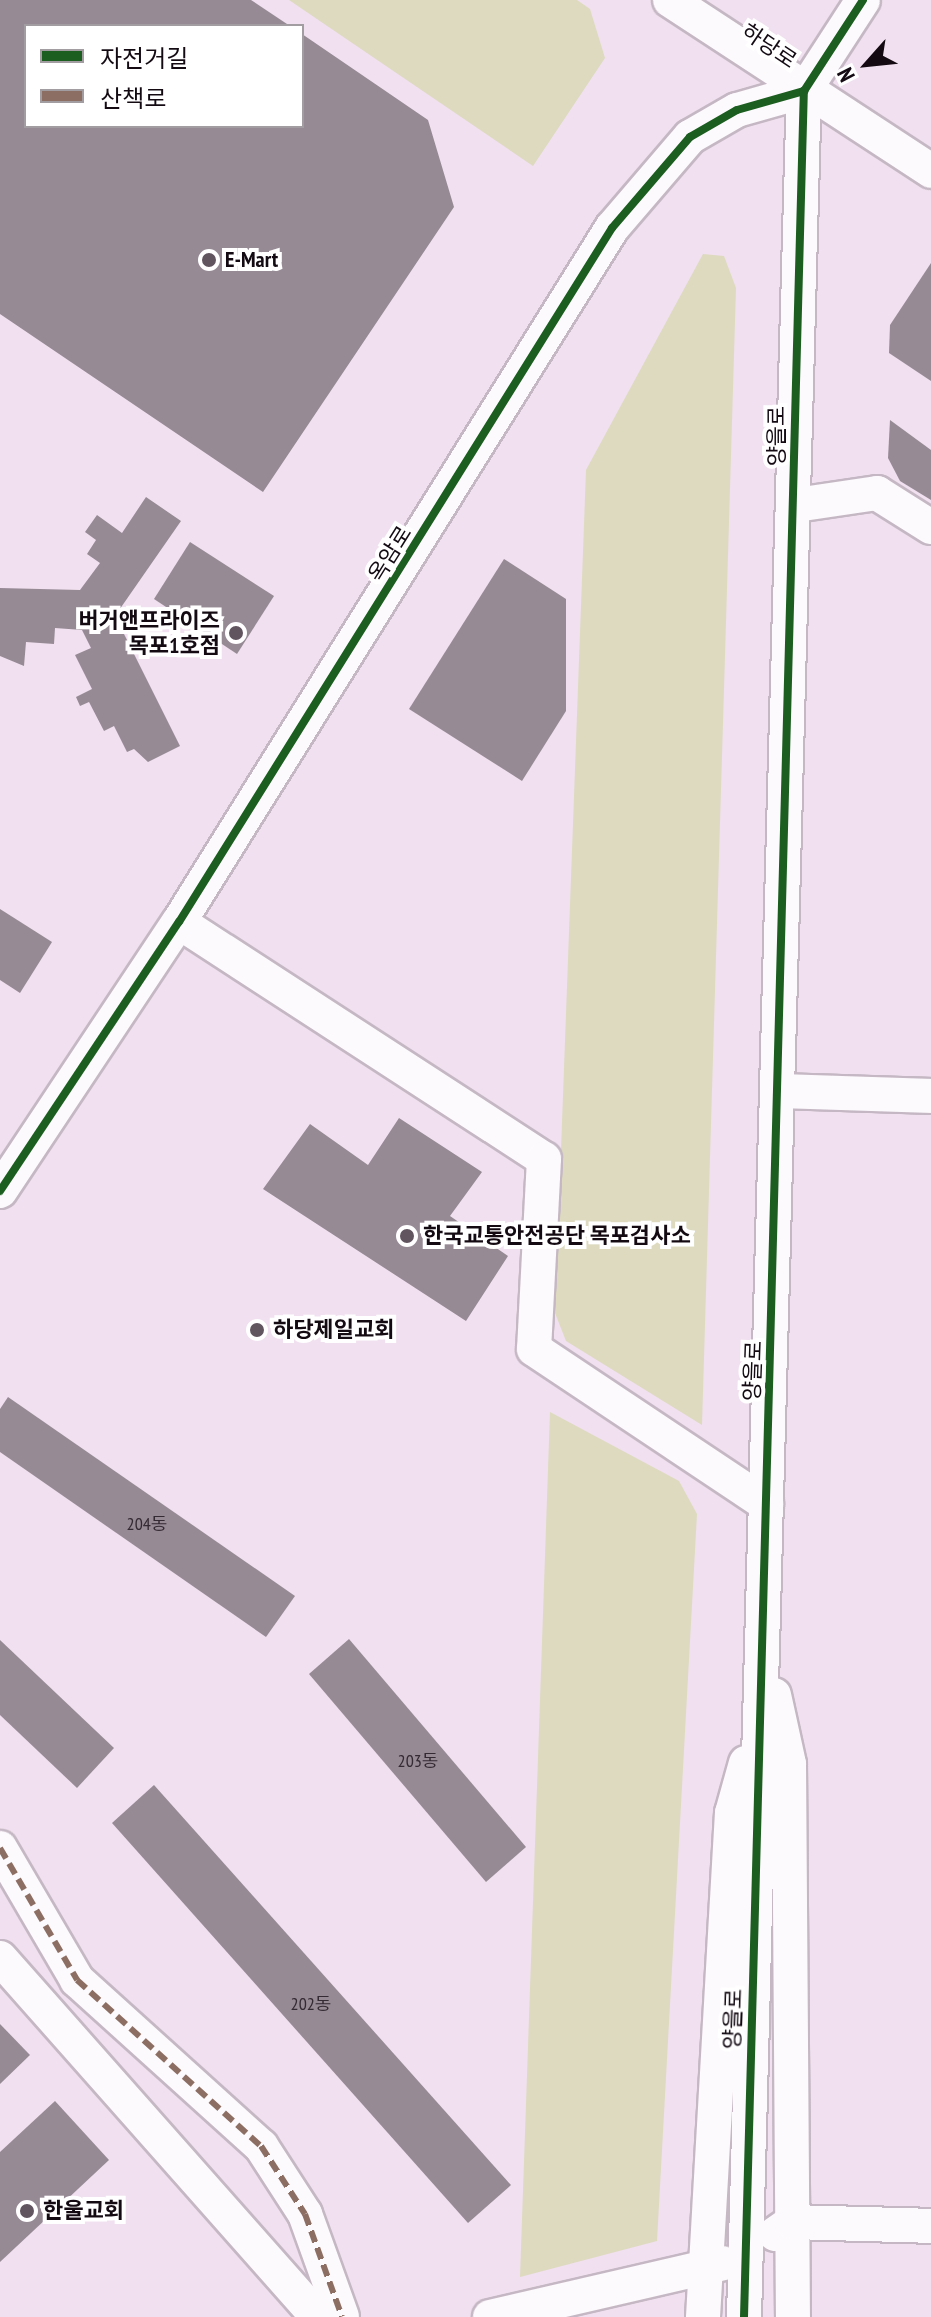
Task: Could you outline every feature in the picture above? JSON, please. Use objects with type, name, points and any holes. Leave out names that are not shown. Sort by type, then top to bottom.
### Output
[{"type":"street","name":"하당로","points":[[670,0],[804,91],[931,171]]},
{"type":"street","points":[[804,91],[863,0]]},
{"type":"street","name":"양을로","points":[[744,2317],[743,2258],[761,1638],[782,1091],[804,91]]},
{"type":"street","name":"옥암로","points":[[0,1191],[179,922],[628,206],[690,137],[737,110],[804,91]]},
{"type":"street","points":[[796,505],[877,493],[931,527]]},
{"type":"street","points":[[179,922],[544,1159],[534,1349],[766,1504]]},
{"type":"street","points":[[782,1091],[931,1096]]},
{"type":"street","points":[[761,1638],[789,1764],[793,2317]]},
{"type":"street","points":[[703,2317],[732,1813],[761,1709]]},
{"type":"street","points":[[0,1848],[77,1980],[261,2146],[305,2214],[342,2317]]},
{"type":"street","points":[[0,1958],[318,2317]]},
{"type":"street","points":[[490,2317],[743,2258],[792,2222],[931,2226]]},
{"type":"shaded area","points":[[289,0],[577,0],[590,9],[605,58],[533,166]]},
{"type":"shaded area","points":[[703,254],[724,256],[736,288],[702,1425],[566,1341],[555,1313],[586,470]]},
{"type":"shaded area","points":[[550,1412],[679,1481],[697,1514],[657,2241],[520,2277]]},
{"type":"building","name":"E-Mart","points":[[0,0],[251,0],[287,24],[24,24],[24,128],[304,128],[304,35],[428,120],[454,207],[263,492],[0,314]]},
{"type":"building","points":[[931,263],[931,381],[889,353],[890,325]]},
{"type":"building","points":[[890,420],[931,450],[931,500],[900,481],[888,458]]},
{"type":"building","points":[[146,497],[181,521],[115,616],[180,746],[148,762],[134,749],[127,752],[114,726],[104,731],[89,702],[80,706],[76,697],[92,689],[75,655],[91,648],[82,630],[55,628],[54,644],[26,642],[24,666],[0,656],[0,588],[80,590],[100,563],[87,554],[96,540],[85,532],[97,515],[122,533]]},
{"type":"building","points":[[190,542],[274,596],[237,654],[154,599]]},
{"type":"building","points":[[504,559],[566,599],[566,711],[522,781],[409,709]]},
{"type":"building","points":[[0,909],[52,942],[20,993],[0,980]]},
{"type":"building","name":"한국교통안전공단 목포검사소","points":[[399,1118],[482,1172],[450,1216],[508,1256],[466,1321],[263,1189],[310,1124],[368,1165]]},
{"type":"building","points":[[8,1397],[295,1596],[266,1637],[0,1452],[0,1409]]},
{"type":"building","points":[[349,1639],[526,1847],[486,1882],[309,1674]]},
{"type":"building","points":[[0,1640],[114,1748],[77,1788],[0,1715]]},
{"type":"building","points":[[154,1785],[511,2185],[468,2223],[112,1823]]},
{"type":"building","points":[[0,2024],[30,2055],[0,2084]]},
{"type":"building","name":"한울교회","points":[[55,2101],[109,2160],[0,2262],[0,2152]]},
{"type":"marked path","points":[[0,1848],[77,1980],[261,2146],[305,2214],[342,2317]]},
{"type":"cycle path","points":[[0,1191],[179,922],[612,228],[690,137],[737,110],[804,91],[863,0]]},
{"type":"cycle path","points":[[744,2317],[804,91]]},
{"type":"place","name":"E-Mart","points":[[209,260]]},
{"type":"place","name":"버거앤프라이즈 목포1호점","points":[[236,633]]},
{"type":"place","name":"한국교통안전공단 목포검사소","points":[[407,1236]]},
{"type":"place","name":"하당제일교회","points":[[257,1330]]},
{"type":"place","name":"한울교회","points":[[27,2211]]}]
